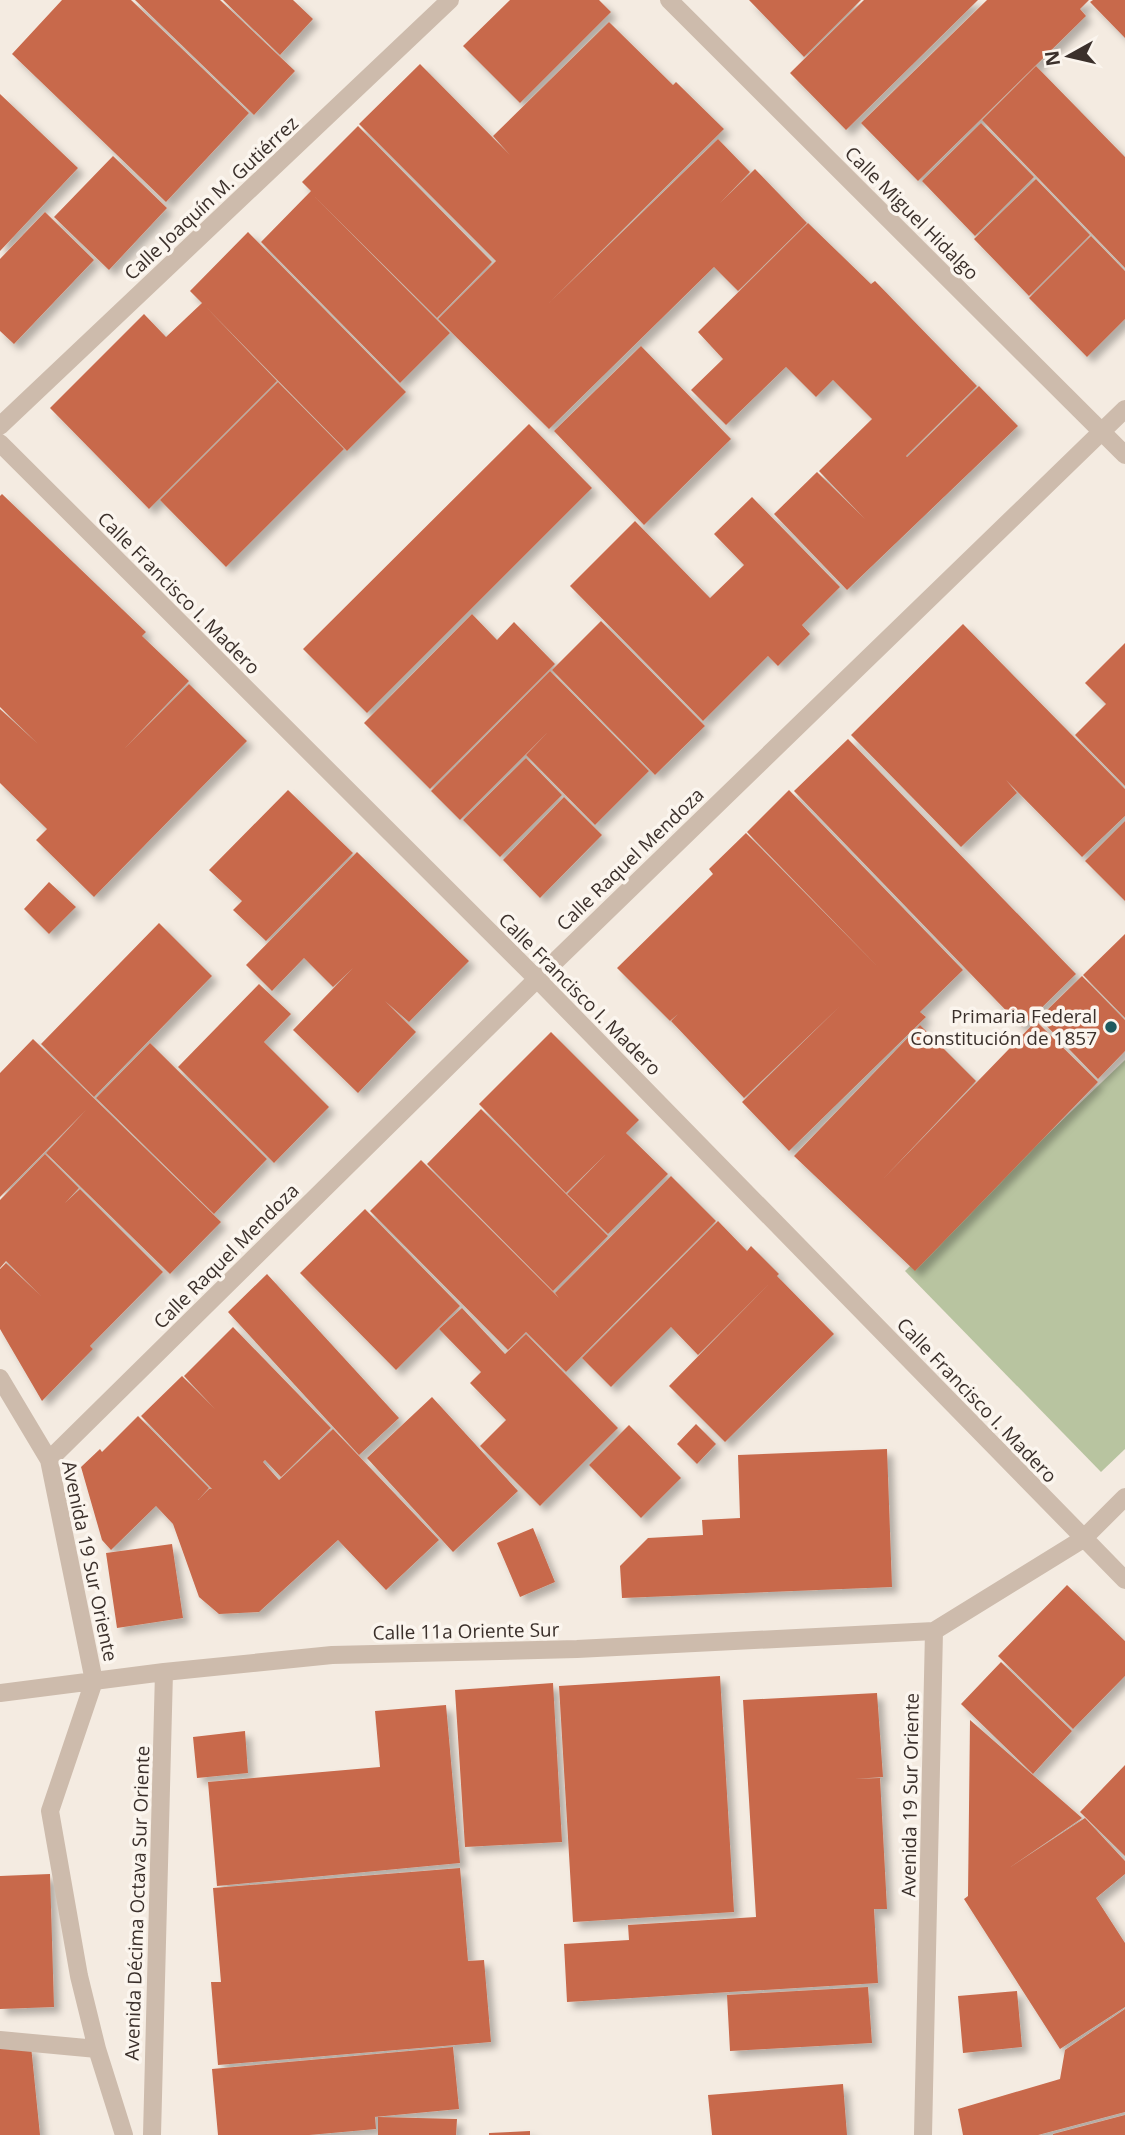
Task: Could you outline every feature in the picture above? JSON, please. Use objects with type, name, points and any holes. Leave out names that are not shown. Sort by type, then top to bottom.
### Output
[{"type":"street","name":"Calle Joaquín M. Gutiérrez","points":[[0,426],[450,0]]},
{"type":"street","name":"Calle Miguel Hidalgo","points":[[669,0],[1125,455]]},
{"type":"street","name":"Calle Raquel Mendoza","points":[[49,1460],[537,979],[1125,409]]},
{"type":"street","name":"Calle Francisco I. Madero","points":[[0,443],[537,979],[1125,1580]]},
{"type":"street","name":"Avenida 19 Sur Oriente","points":[[0,1378],[49,1460],[94,1681]]},
{"type":"street","points":[[934,1631],[1083,1539],[1125,1497]]},
{"type":"street","name":"Avenida 19 Sur Oriente","points":[[923,2135],[934,1631]]},
{"type":"street","name":"Calle 11a Oriente Sur","points":[[0,1693],[164,1672],[332,1655],[577,1649],[934,1631]]},
{"type":"street","name":"Avenida Décima Octava Sur Oriente","points":[[152,2135],[164,1672]]},
{"type":"street","name":"Avenida Décima Octava Sur Oriente","points":[[94,1681],[50,1811],[79,1976],[97,2049],[124,2135]]},
{"type":"street","points":[[0,2040],[97,2049]]},
{"type":"green space","points":[[1125,1060],[1125,1449],[1101,1472],[905,1271]]},
{"type":"building","points":[[62,0],[131,0],[249,113],[166,202],[12,54]]},
{"type":"building","points":[[135,0],[220,0],[295,71],[254,115]]},
{"type":"building","points":[[223,0],[293,0],[313,19],[280,55]]},
{"type":"building","points":[[510,0],[599,0],[611,12],[520,103],[463,46]]},
{"type":"building","points":[[749,0],[861,0],[804,57]]},
{"type":"building","points":[[864,0],[978,0],[846,130],[790,73]]},
{"type":"building","points":[[987,0],[1089,0],[1080,9],[1086,16],[918,181],[861,123]]},
{"type":"building","points":[[1125,0],[1125,38],[1090,2]]},
{"type":"building","points":[[609,22],[673,85],[676,82],[724,129],[549,303],[718,139],[750,172],[720,203],[755,169],[807,223],[738,291],[714,267],[549,429],[438,319],[496,261],[359,124],[420,64],[510,155],[493,136]]},
{"type":"building","points":[[1036,66],[1125,157],[1125,268],[982,120]]},
{"type":"building","points":[[0,94],[78,168],[0,251]]},
{"type":"building","points":[[981,123],[1034,177],[975,236],[922,181]]},
{"type":"building","points":[[358,126],[492,262],[437,318],[314,196],[450,333],[400,383],[261,242],[311,191],[302,182]]},
{"type":"building","points":[[113,156],[167,208],[109,270],[54,217]]},
{"type":"building","points":[[1036,179],[1090,235],[1029,296],[974,239]]},
{"type":"building","points":[[45,212],[94,260],[14,344],[0,331],[0,259]]},
{"type":"building","points":[[808,223],[871,284],[875,281],[977,386],[907,457],[979,386],[1018,426],[847,590],[774,514],[817,472],[865,519],[819,471],[872,419],[833,380],[816,397],[786,367],[726,425],[691,390],[723,359],[698,332]]},
{"type":"building","points":[[248,232],[406,392],[347,451],[205,306],[277,381],[149,509],[50,408],[144,314],[166,337],[202,303],[190,291]]},
{"type":"building","points":[[1091,236],[1125,271],[1125,319],[1087,357],[1029,298]]},
{"type":"building","points":[[641,346],[731,439],[644,525],[554,431]]},
{"type":"building","points":[[278,382],[344,449],[226,567],[160,500]]},
{"type":"building","points":[[529,424],[592,488],[367,713],[303,649]]},
{"type":"building","points":[[2,494],[146,632],[142,636],[189,681],[124,749],[189,684],[247,741],[94,897],[36,840],[47,829],[0,783],[0,709],[38,744],[0,707]]},
{"type":"building","points":[[752,497],[840,587],[802,625],[810,634],[778,666],[768,656],[703,721],[570,586],[635,521],[710,598],[744,565],[714,534]]},
{"type":"building","points":[[472,614],[497,640],[514,622],[555,664],[430,789],[364,723]]},
{"type":"building","points":[[601,621],[705,726],[655,775],[552,670]]},
{"type":"building","points":[[963,624],[1125,789],[1125,816],[1082,857],[1006,780],[1017,793],[961,847],[851,735]]},
{"type":"building","points":[[1125,643],[1125,786],[1075,735],[1106,704],[1085,683]]},
{"type":"building","points":[[550,671],[649,771],[595,825],[526,755],[548,732],[460,820],[431,791]]},
{"type":"building","points":[[848,739],[1076,974],[1022,1027],[794,791]]},
{"type":"building","points":[[526,758],[562,795],[500,857],[463,820]]},
{"type":"building","points":[[288,790],[353,853],[266,941],[233,910],[242,901],[209,870]]},
{"type":"building","points":[[789,790],[963,970],[920,1012],[926,1017],[789,1151],[742,1102],[840,1006],[744,1098],[671,1021],[678,1014],[670,1021],[617,968],[713,874],[709,869],[746,833],[879,968],[747,832]]},
{"type":"building","points":[[564,797],[602,835],[540,898],[503,860]]},
{"type":"building","points":[[1125,821],[1125,901],[1085,861]]},
{"type":"building","points":[[357,852],[469,961],[409,1022],[385,1001],[416,1032],[358,1093],[293,1030],[353,968],[333,987],[304,958],[272,991],[246,965]]},
{"type":"building","points":[[49,882],[76,907],[49,934],[24,909]]},
{"type":"building","points":[[159,923],[212,976],[94,1097],[41,1044]]},
{"type":"building","points":[[1125,934],[1125,1018],[1083,975]]},
{"type":"building","points":[[1082,976],[1125,1020],[1125,1051],[1098,1079],[1039,1018]]},
{"type":"building","points":[[259,984],[291,1014],[264,1042],[329,1107],[274,1163],[178,1067]]},
{"type":"building","points":[[1036,1021],[1098,1082],[915,1271],[794,1156],[920,1025],[976,1081],[883,1179]]},
{"type":"building","points":[[551,1032],[639,1120],[626,1133],[668,1174],[608,1234],[567,1194],[606,1154],[566,1193],[479,1104]]},
{"type":"building","points":[[33,1039],[221,1222],[170,1274],[46,1153],[86,1110],[0,1197],[0,1073]]},
{"type":"building","points":[[150,1043],[267,1159],[214,1214],[96,1098]]},
{"type":"building","points":[[481,1109],[608,1236],[553,1291],[427,1164]]},
{"type":"building","points":[[45,1154],[79,1188],[65,1203],[80,1189],[163,1272],[90,1346],[93,1349],[42,1401],[0,1329],[0,1269],[6,1263],[41,1296],[6,1261],[0,1268],[0,1200]]},
{"type":"building","points":[[421,1160],[559,1298],[555,1293],[671,1176],[716,1221],[566,1372],[526,1332],[508,1350],[370,1211]]},
{"type":"building","points":[[365,1209],[460,1306],[396,1370],[300,1273]]},
{"type":"building","points":[[718,1221],[747,1251],[751,1246],[834,1334],[725,1442],[669,1386],[769,1284],[698,1355],[671,1327],[611,1387],[582,1358]]},
{"type":"building","points":[[267,1274],[399,1418],[359,1455],[228,1312]]},
{"type":"building","points":[[462,1308],[505,1354],[526,1334],[618,1428],[540,1506],[480,1446],[506,1420],[470,1383],[481,1372],[439,1329]]},
{"type":"building","points":[[233,1327],[331,1428],[281,1477],[265,1460],[263,1462],[279,1480],[333,1429],[439,1540],[386,1590],[338,1540],[259,1612],[219,1614],[199,1597],[173,1524],[156,1506],[111,1550],[102,1540],[81,1467],[100,1449],[102,1452],[138,1416],[209,1488],[198,1500],[212,1489],[141,1416],[182,1376],[215,1409],[184,1376]]},
{"type":"building","points":[[432,1397],[518,1491],[453,1552],[367,1458]]},
{"type":"building","points":[[696,1424],[716,1444],[697,1464],[677,1444]]},
{"type":"building","points":[[629,1425],[681,1478],[641,1518],[589,1465]]},
{"type":"building","points":[[887,1449],[892,1587],[622,1598],[620,1566],[648,1538],[703,1535],[702,1520],[740,1518],[738,1455]]},
{"type":"building","points":[[533,1528],[555,1582],[520,1597],[497,1543]]},
{"type":"building","points":[[172,1544],[183,1618],[117,1628],[106,1553]]},
{"type":"building","points":[[1067,1585],[1125,1641],[1125,1676],[1073,1729],[998,1656]]},
{"type":"building","points":[[1001,1662],[1072,1731],[1033,1774],[961,1704]]},
{"type":"building","points":[[720,1676],[734,1912],[573,1922],[559,1686]]},
{"type":"building","points":[[553,1683],[562,1842],[465,1847],[455,1690]]},
{"type":"building","points":[[877,1693],[883,1777],[855,1779],[880,1778],[887,1909],[874,1909],[878,1983],[567,2002],[564,1944],[629,1940],[628,1925],[756,1917],[743,1700]]},
{"type":"building","points":[[446,1705],[460,1863],[217,1886],[208,1782],[380,1767],[375,1711]]},
{"type":"building","points":[[970,1720],[1082,1818],[1009,1868],[1085,1818],[1125,1861],[1125,1874],[1096,1898],[1125,1943],[1125,2007],[1060,2049],[964,1899],[968,1896]]},
{"type":"building","points":[[245,1731],[248,1773],[197,1778],[193,1737]]},
{"type":"building","points":[[1125,1765],[1125,1856],[1080,1812]]},
{"type":"building","points":[[460,1868],[468,1961],[484,1960],[491,2042],[218,2065],[211,1982],[221,1982],[213,1888]]},
{"type":"building","points":[[50,1874],[54,2007],[0,2009],[0,1876]]},
{"type":"building","points":[[868,1987],[872,2043],[730,2051],[727,1995]]},
{"type":"building","points":[[1017,1991],[1022,2047],[963,2053],[958,1996]]},
{"type":"building","points":[[1125,2009],[1125,2112],[1038,2135],[963,2135],[958,2109],[1060,2079],[1065,2050]]},
{"type":"building","points":[[31,2046],[40,2135],[0,2135],[0,2049]]},
{"type":"building","points":[[453,2047],[459,2109],[374,2117],[376,2129],[309,2135],[218,2135],[212,2069]]},
{"type":"building","points":[[843,2084],[847,2135],[712,2135],[708,2095]]},
{"type":"building","points":[[1125,2115],[1125,2135],[1053,2135],[1053,2134]]},
{"type":"building","points":[[378,2117],[457,2119],[456,2135],[378,2135]]},
{"type":"building","points":[[530,2131],[530,2135],[489,2135],[489,2133]]},
{"type":"place","name":"Primaria Federal Constitución de 1857","points":[[1111,1027]]}]
